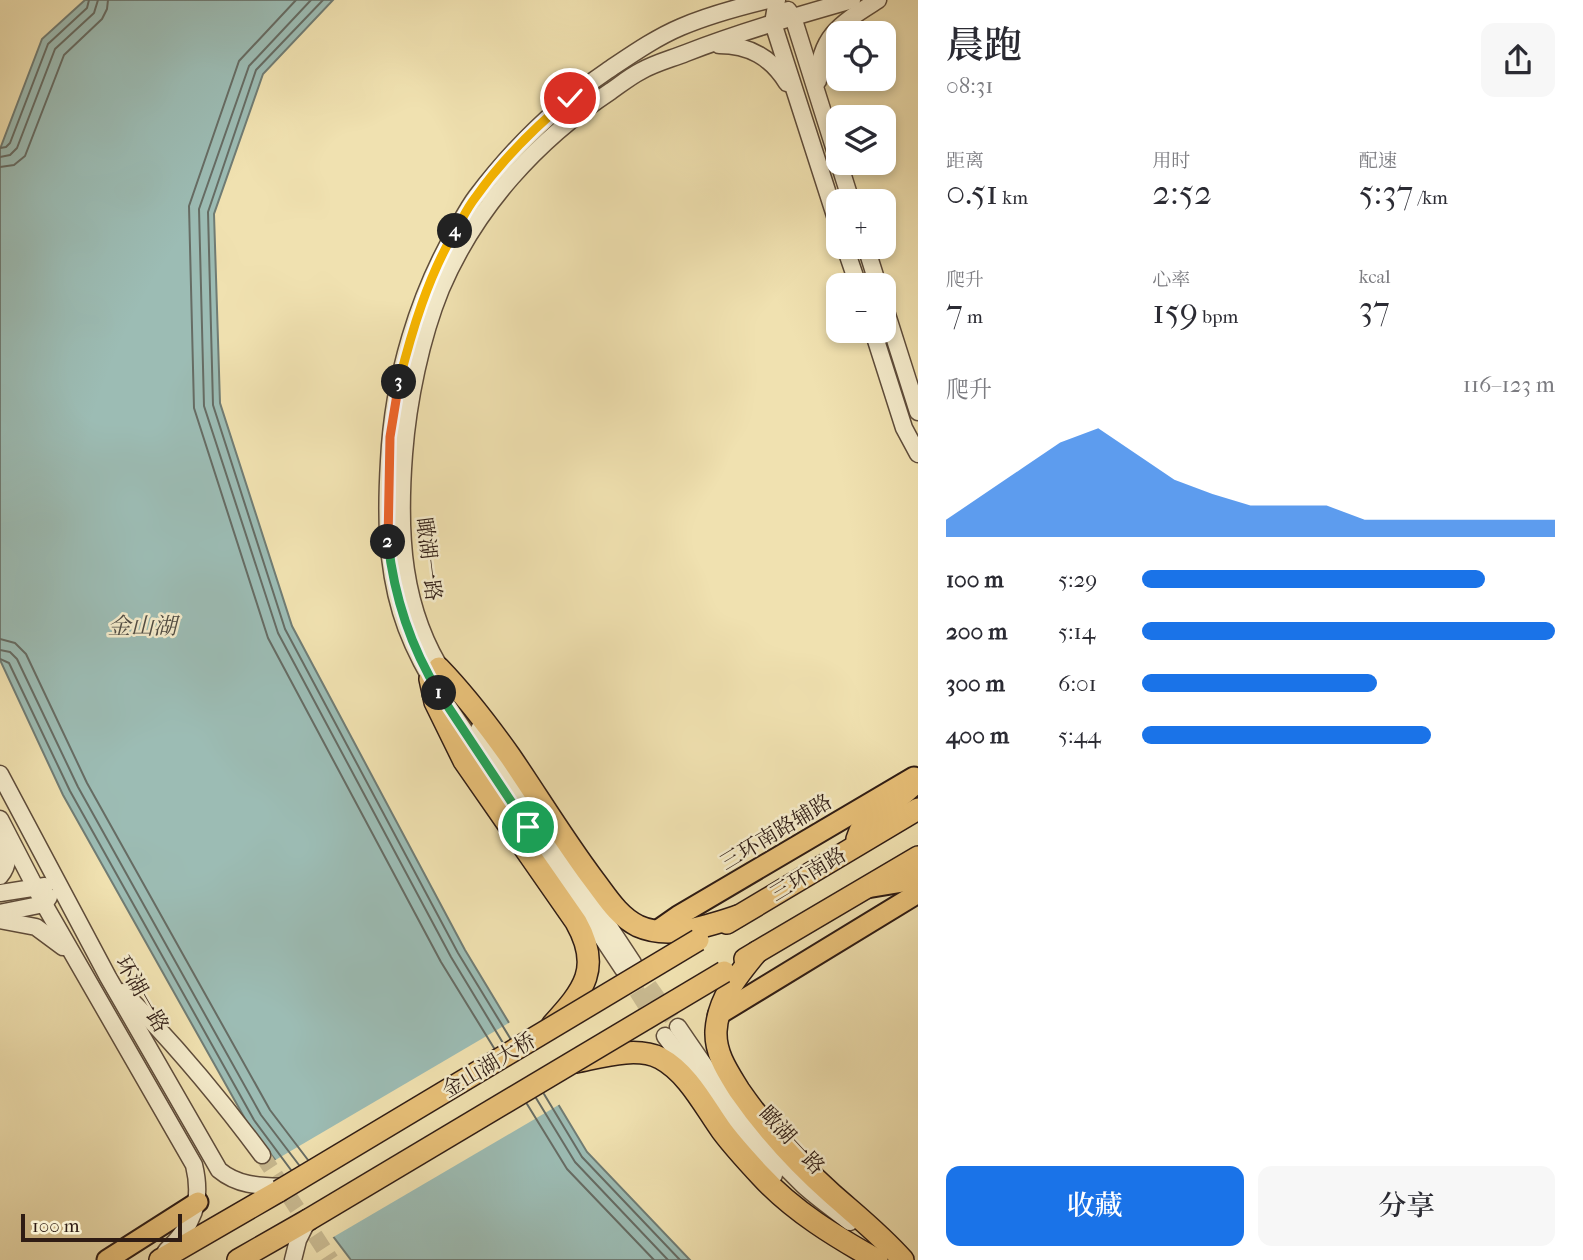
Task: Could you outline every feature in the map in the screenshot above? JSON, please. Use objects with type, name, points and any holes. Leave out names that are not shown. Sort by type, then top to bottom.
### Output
[{"type":"highway","points":[[435,673],[461,691],[509,754],[576,856],[611,904],[627,919],[641,927],[686,930],[737,916]]},
{"type":"highway","points":[[435,673],[435,702],[464,761],[587,941],[590,959],[582,987],[569,1007],[548,1030]]},
{"type":"highway","points":[[853,847],[860,831],[918,781]]},
{"type":"highway","name":"三环南路","points":[[698,940],[918,809]]},
{"type":"highway","name":"三环南路","points":[[724,972],[918,857]]},
{"type":"highway","name":"金山湖大桥","points":[[282,1189],[698,940]]},
{"type":"highway","points":[[757,952],[727,992],[718,1015],[716,1034],[719,1055],[751,1107],[782,1145],[833,1195],[884,1238],[901,1260]]},
{"type":"highway","name":"金山湖大桥","points":[[308,1220],[724,972]]},
{"type":"highway","points":[[571,1063],[615,1054],[658,1057],[685,1079],[724,1133],[763,1178],[792,1206],[877,1260]]},
{"type":"highway","points":[[158,1260],[282,1189]]},
{"type":"highway","points":[[238,1260],[308,1220]]},
{"type":"main road","name":"三环南路辅路","points":[[658,930],[918,775]]},
{"type":"main road","points":[[866,888],[903,882],[918,876]]},
{"type":"main road","points":[[718,1015],[918,892]]},
{"type":"main road","points":[[107,1260],[198,1202]]},
{"type":"street","name":"瞰湖一路","points":[[628,966],[435,673],[416,652],[401,613],[387,536],[394,401],[415,325],[442,253],[474,198],[523,142],[570,98],[631,55],[680,28],[730,9],[768,0]]},
{"type":"street","points":[[778,0],[793,17],[826,120]]},
{"type":"street","points":[[778,0],[773,23],[826,189]]},
{"type":"street","name":"瞰湖一路","points":[[435,673],[410,594],[403,543],[401,502],[405,436],[421,355],[441,289],[467,240],[497,194],[537,149],[585,108],[642,71],[706,45],[852,0]]},
{"type":"street","points":[[818,94],[819,60],[830,36],[840,25],[878,0]]},
{"type":"street","points":[[706,45],[736,45],[764,57],[785,79],[798,102]]},
{"type":"street","points":[[877,343],[904,428],[918,454]]},
{"type":"street","points":[[896,343],[918,412]]},
{"type":"street","name":"环湖一路","points":[[0,774],[108,977],[219,1170],[230,1180],[282,1189]]},
{"type":"street","points":[[0,876],[8,861],[1,822]]},
{"type":"street","name":"环湖一路","points":[[1,822],[44,904],[194,1165],[198,1202]]},
{"type":"street","points":[[0,893],[35,886],[58,885]]},
{"type":"street","points":[[0,913],[44,904],[58,885]]},
{"type":"street","points":[[0,920],[26,923],[49,934],[78,964]]},
{"type":"street","points":[[108,977],[166,1034],[216,1093],[262,1155]]},
{"type":"street","name":"瞰湖一路","points":[[883,1260],[777,1179],[729,1122],[672,1031],[775,1157],[805,1187],[901,1260]]},
{"type":"street","points":[[158,1260],[184,1232],[198,1202]]},
{"type":"street","points":[[293,1260],[298,1240],[308,1220]]},
{"type":"water","name":"金山湖","points":[[85,0],[333,0],[263,74],[214,214],[220,403],[292,626],[465,950],[587,1152],[690,1260],[351,1260],[248,1124],[63,795],[0,660],[0,149],[42,39]]},
{"type":"pier","points":[[512,1021],[562,1103],[330,1239],[272,1162]]},
{"type":"tunnel","points":[[635,966],[678,1027]]},
{"type":"tunnel","points":[[624,971],[665,1036]]},
{"type":"tunnel","points":[[262,1155],[331,1260]]},
{"type":"route","points":[[528,827],[430,679],[401,613],[387,536],[390,437],[394,401],[402,368],[442,253],[474,198],[546,118],[570,98]]}]
